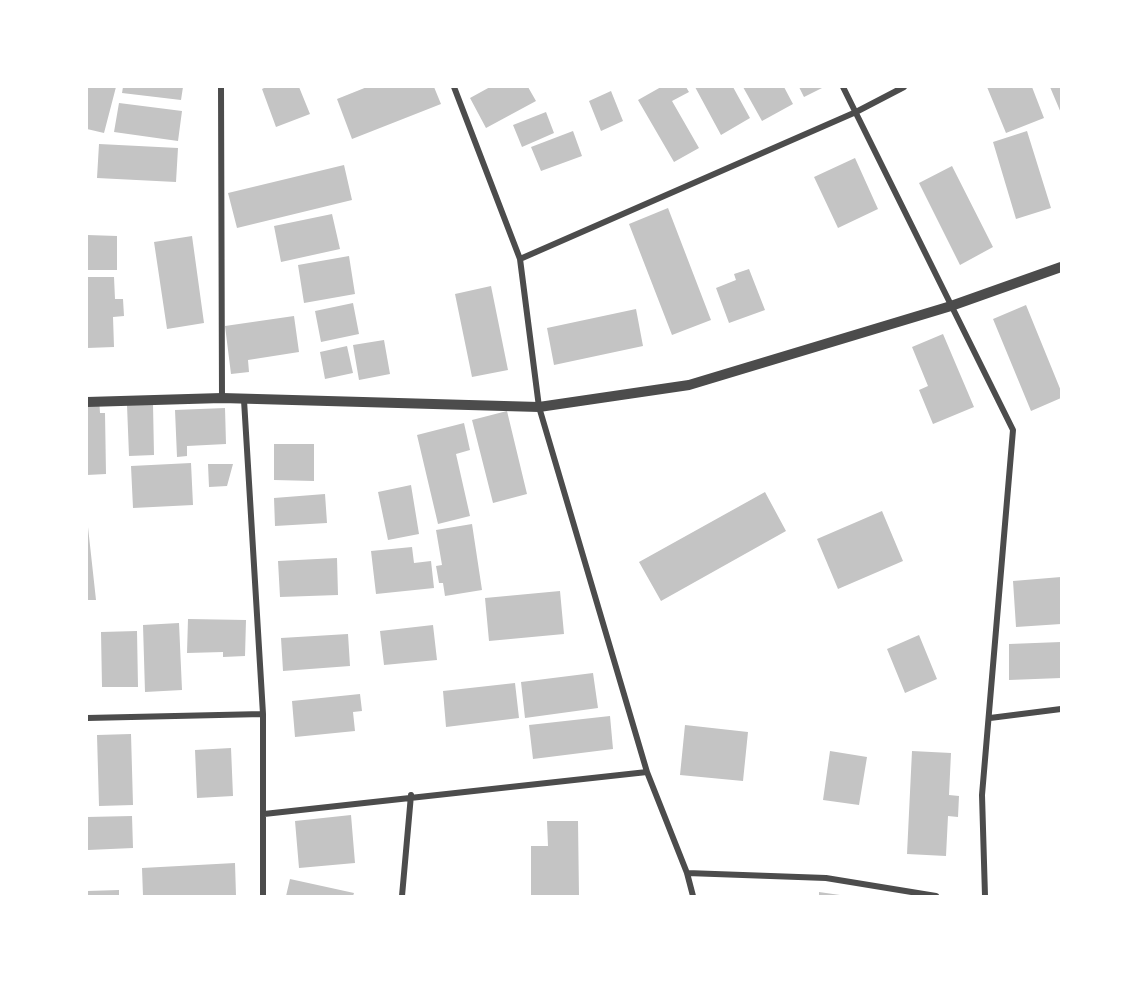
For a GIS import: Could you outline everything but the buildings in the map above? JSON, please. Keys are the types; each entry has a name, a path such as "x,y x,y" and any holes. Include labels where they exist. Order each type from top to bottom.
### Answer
{"street":[{"path":"220,87 222,398"},
{"path":"454,87 520,259 539,407 647,772 687,873 693,896"},
{"path":"843,87 1013,430 982,795 984,896"},
{"path":"520,259 856,112 904,87"},
{"path":"87,402 222,398 539,407 689,385 951,306 1061,267"},
{"path":"244,400 263,714 263,896"},
{"path":"990,718 1061,709"},
{"path":"87,718 263,714"},
{"path":"264,814 411,795 478,791 647,772"},
{"path":"402,896 411,795"},
{"path":"687,873 826,878 936,896"}]}
